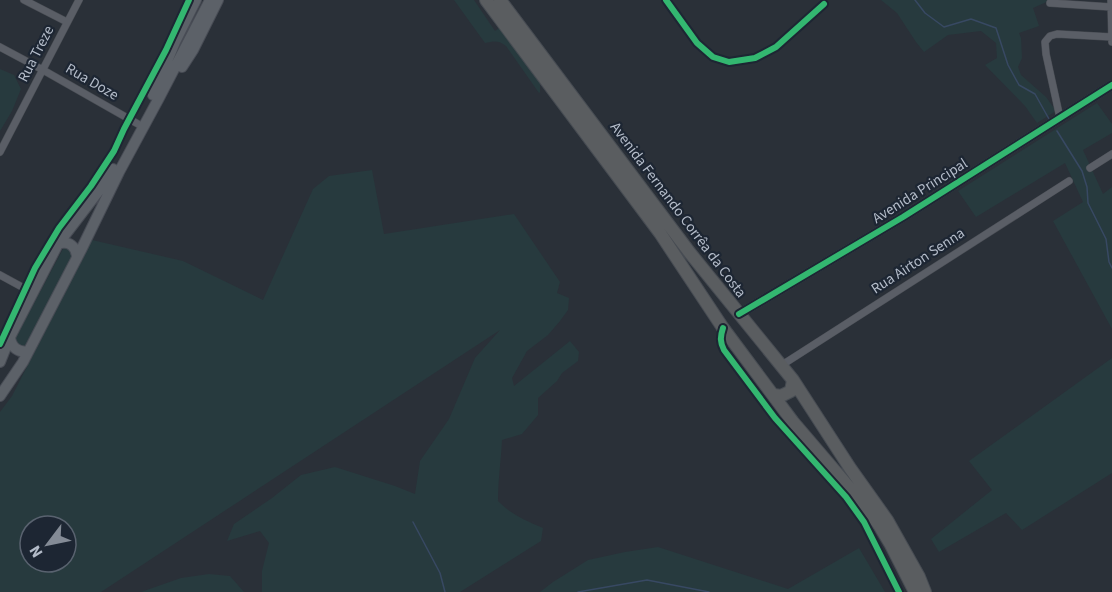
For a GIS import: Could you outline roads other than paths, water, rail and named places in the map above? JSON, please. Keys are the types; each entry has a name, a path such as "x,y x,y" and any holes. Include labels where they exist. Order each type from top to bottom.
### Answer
{"highway":[{"name":"Avenida Fernando Corrêa da Costa","path":"486,0 660,233 723,328 774,395 812,453 864,505 879,525 915,592"},
{"name":"Avenida Fernando Corrêa da Costa","path":"501,0 690,253 794,380 850,468 887,520 925,592"},
{"path":"723,328 731,318 739,314"},
{"path":"774,395 781,396 791,391 794,380"}],"main road":[{"path":"156,97 175,42 196,0"},
{"path":"0,396 28,351 77,258 204,0"},
{"path":"156,97 210,0"},
{"path":"0,362 10,337 58,244 108,177 156,97 193,50 219,0"},
{"name":"Avenida Fernando Corrêa da Costa","path":"481,0 511,33"},
{"path":"58,244 71,244 76,250 77,258"},
{"path":"10,337 14,348 21,352 28,351"}],"street":[{"path":"24,0 68,22"},
{"name":"Rua Treze","path":"0,152 79,0"},
{"path":"1111,0 1112,42"},
{"path":"670,2 697,43 713,57 729,62 755,58 776,47 824,4"},
{"path":"1050,3 1111,7"},
{"path":"1060,118 1045,42 1050,36 1057,34 1112,37"},
{"name":"Rua Doze","path":"0,47 138,124"},
{"name":"Avenida Principal","path":"739,314 903,217 1112,85"},
{"path":"1090,168 1112,154"},
{"name":"Rua Airton Senna","path":"782,365 1069,181"},
{"path":"0,275 33,293"},
{"path":"723,328 720,335 724,350 775,418 812,453 846,497 864,522 899,592"}],"waterway":[{"path":"915,0 925,13 944,27 971,19 996,28 1008,65 1019,85 1035,94 1049,119"},
{"path":"1057,131 1082,171 1087,187 1088,203 1106,239 1112,268"},
{"path":"413,522 440,573 445,592"},
{"path":"578,592 647,580 709,592"}]}
